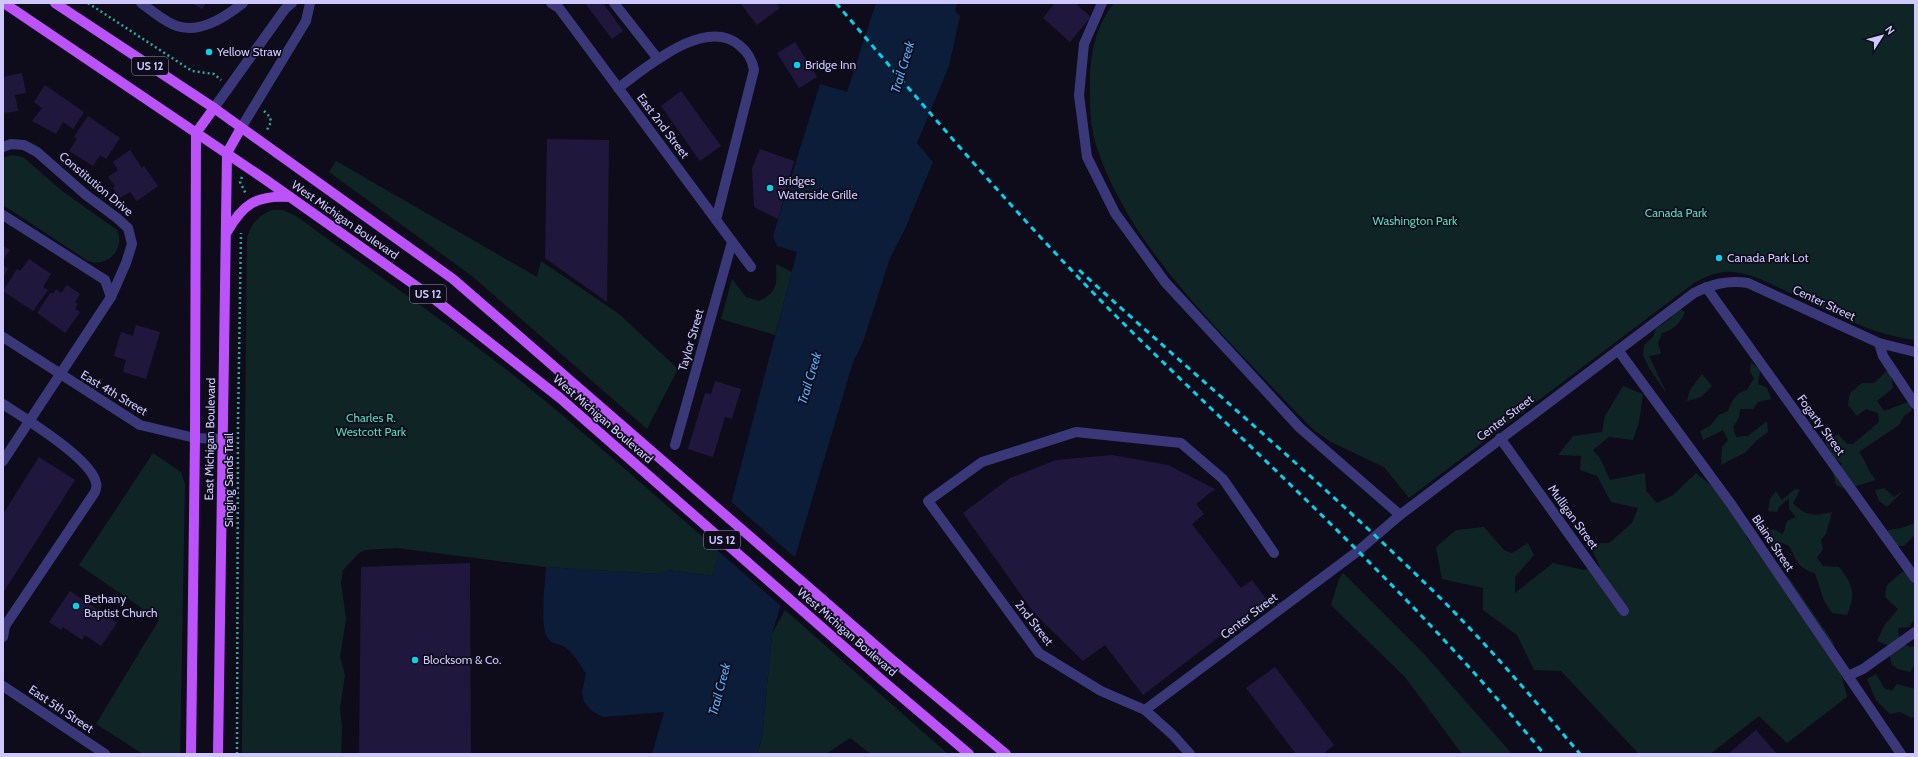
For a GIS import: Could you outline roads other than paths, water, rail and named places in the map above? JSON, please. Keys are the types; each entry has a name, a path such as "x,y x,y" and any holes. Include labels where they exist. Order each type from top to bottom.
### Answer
{"main road":[{"name":"US 12","path":"4,3 196,133"},
{"name":"US 12","path":"55,3 214,108 241,128"},
{"path":"196,133 214,108"},
{"name":"West Michigan Boulevard","path":"241,128 453,279 890,658 1006,754"},
{"name":"East Michigan Boulevard","path":"218,754 227,153 241,128"},
{"name":"West Michigan Boulevard","path":"196,133 227,153 433,298 560,398 883,681 969,754"},
{"name":"East Michigan Boulevard","path":"191,754 195,438 196,133"},
{"path":"226,234 237,214 254,202 268,197 290,197"}],"street":[{"path":"141,3 173,25 190,28 203,26 219,20 243,3"},
{"path":"214,108 284,9 292,3"},
{"path":"241,128 306,21 310,3"},
{"name":"East 2nd Street","path":"551,3 559,8 751,267"},
{"path":"614,3 658,59"},
{"path":"1102,3 1084,44 1079,94 1087,157 1114,213 1165,282 1300,428 1400,515"},
{"path":"618,88 658,59 688,43 705,37 724,36 746,50 752,60 754,70 716,220"},
{"name":"Constitution Drive","path":"3,147 11,144 24,145 37,152 128,228 132,244 126,263 110,297 3,461"},
{"path":"3,214 106,280 110,297"},
{"name":"Taylor Street","path":"675,445 732,242"},
{"name":"Center Street","path":"1145,710 1358,551 1400,515 1500,438 1694,294 1706,287 1718,283 1734,281 1748,283 1879,343 1915,352"},
{"name":"Fogarty Street","path":"1706,287 1915,578"},
{"name":"East 4th Street","path":"3,337 140,425 195,438 223,439"},
{"path":"1879,343 1883,356 1915,404"},
{"name":"Blaine Street","path":"1618,350 1731,504 1848,676 1898,753"},
{"path":"3,404 29,421 79,458 91,471 97,483 95,492 4,625 3,638"},
{"name":"2nd Street","path":"1190,754 1173,735 1145,710 1101,691 1039,653 928,501 982,462 1076,432 1181,443 1224,479 1274,553"},
{"name":"Mulligan Street","path":"1500,438 1624,611"},
{"path":"1848,676 1863,669 1915,632"},
{"name":"East 5th Street","path":"3,686 105,754"}],"water":[{"name":"Trail Creek","path":"876,3 957,3 955,11 960,16 949,66 917,143 933,162 904,231 890,258 863,342 853,362 772,634 762,738 757,754 652,754 664,712 603,717 592,711 584,702 582,692 586,674 584,670 577,659 565,647 555,644 547,637 543,614 546,567 659,574 668,570 712,576 797,252 777,246 773,236 820,84 847,92"}],"railway":[{"path":"836,3 905,84 1046,243 1120,320 1377,570 1463,661 1544,754"},
{"path":"1079,270 1385,544 1487,646 1580,754"}],"place":[{"name":"Yellow Straw","path":"209,52"},
{"name":"Bridge Inn","path":"797,65"},
{"name":"Bridges Waterside Grille","path":"770,188"},
{"name":"Canada Park Lot","path":"1719,258"},
{"name":"Bethany Baptist Church","path":"76,606"},
{"name":"Blocksom & Co.","path":"415,660"}],"park label":[{"name":"Canada Park","path":"1676,213"},
{"name":"Washington Park","path":"1415,221"},
{"name":"Charles R. Westcott Park","path":"371,425"}]}
